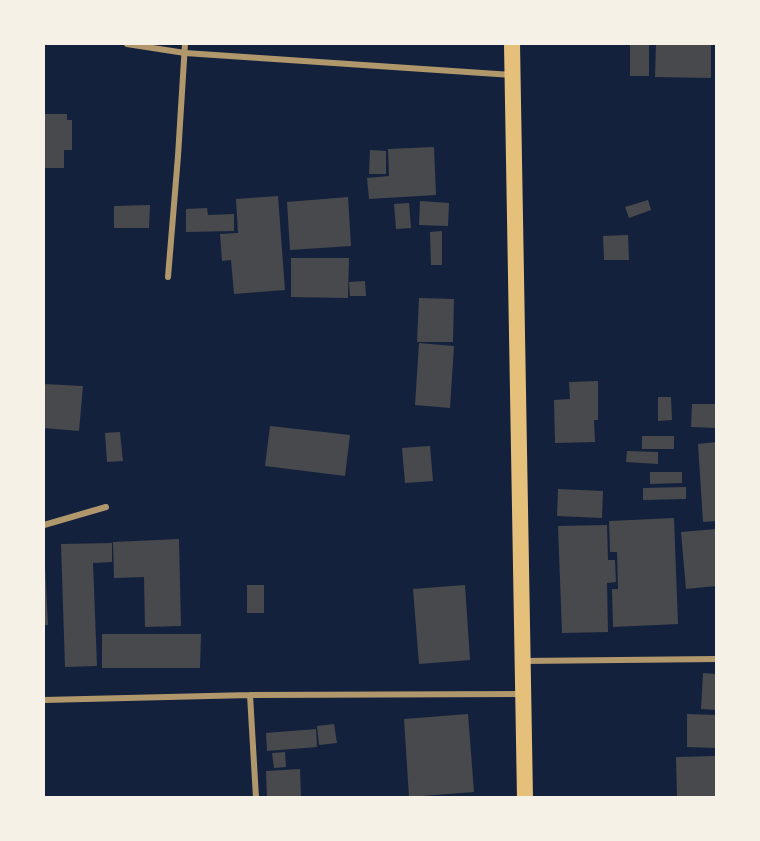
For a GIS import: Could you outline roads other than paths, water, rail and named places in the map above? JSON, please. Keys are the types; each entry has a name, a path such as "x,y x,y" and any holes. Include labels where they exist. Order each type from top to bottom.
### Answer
{"highway":[{"path":"512,44 525,798"}],"street":[{"path":"127,44 185,53 513,75"},
{"path":"168,277 185,44"},
{"path":"44,525 106,507"},
{"path":"523,661 717,659"},
{"path":"44,700 250,695 523,694"},
{"path":"250,695 256,798"}]}
